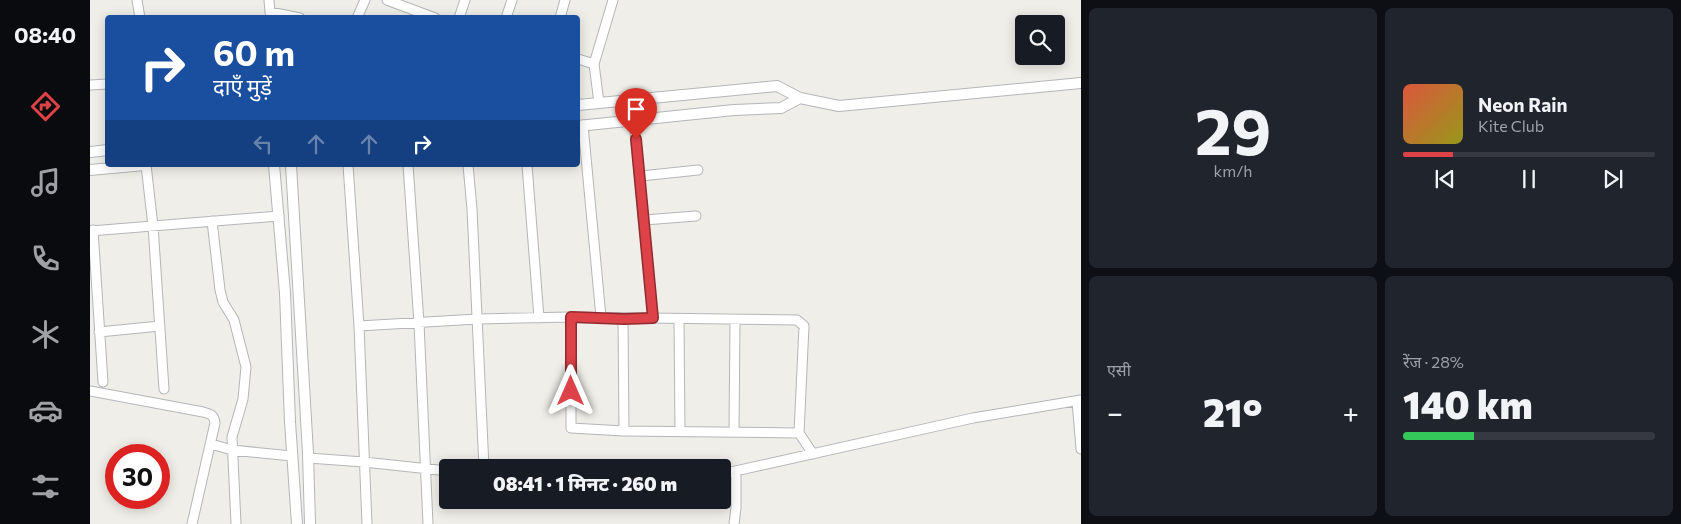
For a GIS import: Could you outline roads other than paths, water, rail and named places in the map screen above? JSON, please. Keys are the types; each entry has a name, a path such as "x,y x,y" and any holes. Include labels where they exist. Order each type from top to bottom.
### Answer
{"street":[{"path":"137,0 140,15"},
{"path":"269,0 271,15"},
{"path":"359,15 365,0"},
{"path":"387,0 427,15"},
{"path":"460,15 464,0"},
{"path":"507,15 512,0"},
{"path":"561,15 565,0"},
{"path":"599,103 594,64 613,0"},
{"path":"580,60 594,64"},
{"path":"580,105 777,86 800,98 839,106 1081,83"},
{"path":"90,85 105,84"},
{"path":"600,317 580,126 734,110 781,108 800,98"},
{"path":"634,120 641,176 653,318"},
{"path":"90,152 105,150"},
{"path":"90,170 123,167"},
{"path":"145,167 153,226 164,389"},
{"path":"274,167 285,293 297,524"},
{"path":"291,167 310,524"},
{"path":"348,167 359,326 367,524"},
{"path":"408,167 419,322 428,524"},
{"path":"468,167 478,319 484,459"},
{"path":"527,167 539,318"},
{"path":"641,176 698,170"},
{"path":"102,382 91,231 279,216"},
{"path":"644,220 696,216"},
{"path":"212,221 220,290 223,302 234,320 246,367 243,399 232,437 236,524"},
{"path":"571,317 571,428 624,431 799,433"},
{"path":"359,326 478,319 571,317 679,320 796,320 804,326 799,433 812,454"},
{"path":"624,319 624,431"},
{"path":"679,320 680,431"},
{"path":"734,432 736,320"},
{"path":"99,332 160,326"},
{"path":"90,391 211,414 215,417 211,444 192,524"},
{"path":"731,472 974,418 1079,401 1081,449"},
{"path":"211,444 232,450 439,470"},
{"path":"734,524 736,471"}]}
